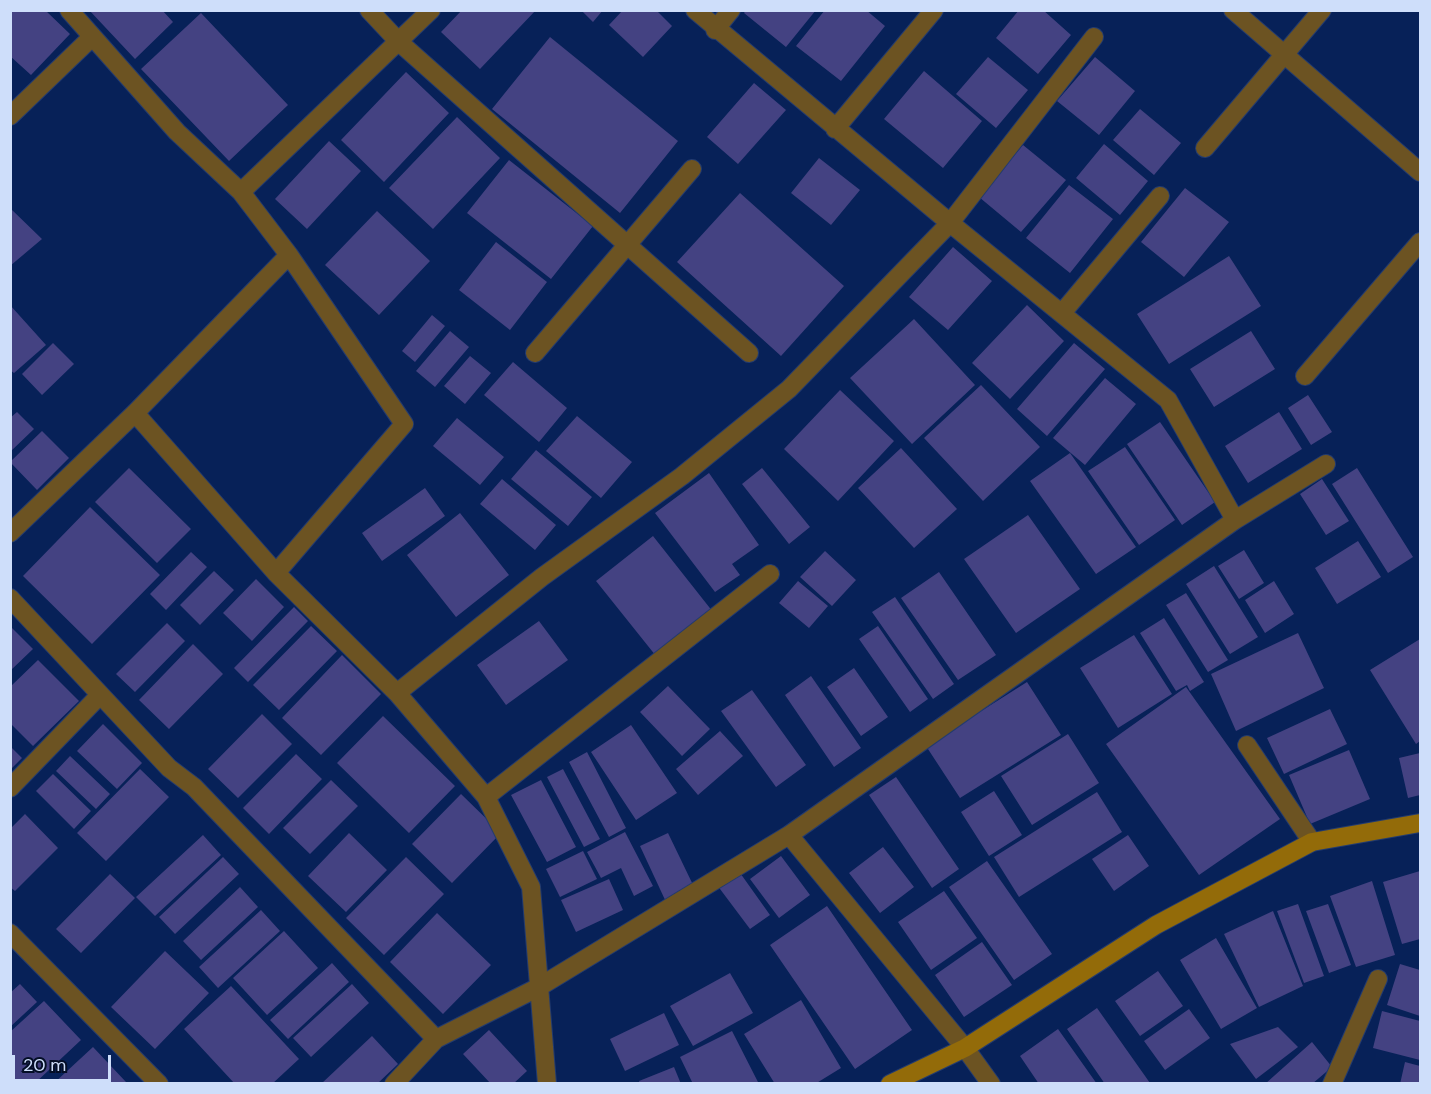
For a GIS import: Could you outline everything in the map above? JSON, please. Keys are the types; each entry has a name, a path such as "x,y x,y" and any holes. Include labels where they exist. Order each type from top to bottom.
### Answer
{"street":[{"path":"69,10 177,132 241,192 289,255 404,424 276,573"},
{"path":"369,10 399,42 749,353"},
{"path":"241,192 431,10"},
{"path":"695,10 715,30 950,224 1168,400 1235,520"},
{"path":"715,30 731,10"},
{"path":"835,129 934,10"},
{"path":"1233,10 1420,172"},
{"path":"1205,148 1322,10"},
{"path":"10,116 92,37"},
{"path":"397,693 542,577 682,476 789,389 950,224 1095,37"},
{"path":"535,353 692,169"},
{"path":"1062,313 1160,196"},
{"path":"1305,376 1420,242"},
{"path":"10,534 135,413 289,255"},
{"path":"135,413 276,573 397,693 486,797 531,887 548,1083"},
{"path":"394,1083 436,1039 539,987 789,835 1235,520 1326,464"},
{"path":"486,797 770,574"},
{"path":"10,598 169,768 194,787 436,1039"},
{"path":"10,788 100,695"},
{"path":"1247,745 1312,842"},
{"path":"890,1083 965,1048 1156,925 1312,842 1420,824"},
{"path":"789,835 965,1048 991,1083"},
{"path":"10,933 159,1083"},
{"path":"1332,1083 1378,979"}],"building":[{"path":"10,10 45,10 70,34 31,75 10,56"},
{"path":"89,10 162,10 173,22 135,59"},
{"path":"462,10 536,10 480,69 441,32"},
{"path":"581,10 603,10 593,22"},
{"path":"623,10 656,10 672,26 643,57 609,25"},
{"path":"746,10 816,10 786,47 744,13"},
{"path":"825,10 866,10 885,26 841,81 796,46"},
{"path":"1019,10 1043,10 1071,35 1038,74 996,38"},
{"path":"201,13 288,105 229,161 141,69"},
{"path":"550,37 678,141 620,213 492,109"},
{"path":"988,57 1028,90 996,128 956,94"},
{"path":"1095,57 1135,91 1099,135 1057,101"},
{"path":"924,71 982,121 943,168 884,119"},
{"path":"406,72 449,113 384,182 341,140"},
{"path":"754,83 786,110 738,164 707,137"},
{"path":"1140,109 1181,143 1154,175 1113,140"},
{"path":"457,117 500,158 433,229 389,188"},
{"path":"329,141 361,171 307,229 275,199"},
{"path":"1104,144 1148,181 1120,215 1076,178"},
{"path":"1023,145 1066,180 1021,232 979,197"},
{"path":"819,158 860,190 831,225 791,193"},
{"path":"509,160 593,226 551,279 467,213"},
{"path":"1069,185 1113,219 1070,273 1026,238"},
{"path":"1185,188 1229,222 1184,277 1141,242"},
{"path":"740,193 844,286 781,356 677,262"},
{"path":"10,208 42,239 10,266"},
{"path":"377,211 430,261 379,315 325,265"},
{"path":"496,242 547,282 510,330 459,290"},
{"path":"953,247 992,281 948,330 909,297"},
{"path":"1229,256 1261,306 1169,364 1137,314"},
{"path":"10,305 46,345 14,373 10,370"},
{"path":"1027,305 1064,341 1010,399 972,363"},
{"path":"432,315 445,326 415,362 402,351"},
{"path":"914,319 975,385 912,444 850,378"},
{"path":"450,331 469,347 435,387 416,371"},
{"path":"1251,331 1275,369 1214,407 1190,369"},
{"path":"53,343 74,364 42,395 22,374"},
{"path":"1074,343 1105,369 1047,436 1017,409"},
{"path":"470,356 491,373 465,404 444,386"},
{"path":"513,362 567,408 539,442 484,395"},
{"path":"1105,378 1136,404 1085,465 1053,438"},
{"path":"981,385 1040,447 983,501 924,438"},
{"path":"840,390 894,441 838,501 784,449"},
{"path":"1308,395 1332,432 1311,445 1288,408"},
{"path":"17,412 34,429 10,452 10,418"},
{"path":"1279,412 1302,449 1248,483 1225,446"},
{"path":"577,416 632,462 601,498 546,451"},
{"path":"457,418 504,457 480,485 433,446"},
{"path":"1160,422 1215,502 1182,525 1127,444"},
{"path":"42,431 69,458 37,490 10,462"},
{"path":"1125,447 1175,520 1139,545 1088,471"},
{"path":"901,448 957,509 914,548 858,488"},
{"path":"536,450 592,497 568,526 511,479"},
{"path":"1070,453 1136,547 1096,574 1030,481"},
{"path":"129,468 191,529 157,563 95,502"},
{"path":"762,468 810,527 789,544 742,484"},
{"path":"1357,468 1413,557 1388,573 1332,484"},
{"path":"709,473 759,545 732,564 740,575 715,592 655,513"},
{"path":"502,479 556,525 535,550 480,504"},
{"path":"1322,479 1349,521 1326,535 1300,494"},
{"path":"425,488 445,516 382,561 362,533"},
{"path":"90,507 160,575 92,644 23,576"},
{"path":"460,513 509,575 456,617 407,555"},
{"path":"1028,515 1080,589 1016,633 964,559"},
{"path":"653,536 713,612 656,656 596,581"},
{"path":"1358,541 1381,577 1337,604 1315,568"},
{"path":"1244,550 1264,583 1239,599 1218,566"},
{"path":"825,551 856,580 832,606 800,577"},
{"path":"191,552 207,567 166,610 150,594"},
{"path":"1214,566 1258,637 1230,654 1186,584"},
{"path":"214,571 234,590 200,625 180,605"},
{"path":"939,572 996,655 958,680 901,598"},
{"path":"256,579 284,607 252,641 223,613"},
{"path":"798,581 828,606 809,628 779,603"},
{"path":"1274,581 1294,614 1265,633 1245,600"},
{"path":"1186,593 1228,660 1208,672 1166,605"},
{"path":"895,597 954,684 933,699 872,612"},
{"path":"294,607 308,621 248,682 234,668"},
{"path":"1164,618 1204,682 1190,691 1187,685 1176,691 1140,633"},
{"path":"539,621 568,660 506,705 477,665"},
{"path":"167,623 185,641 135,692 116,674"},
{"path":"10,626 33,649 10,671"},
{"path":"311,626 337,651 279,710 253,685"},
{"path":"878,626 928,699 910,712 859,639"},
{"path":"1298,633 1324,688 1236,731 1211,674"},
{"path":"1134,635 1172,694 1118,728 1080,668"},
{"path":"1420,639 1420,741 1416,744 1370,670"},
{"path":"193,644 223,674 169,729 139,700"},
{"path":"342,655 381,694 321,755 282,718"},
{"path":"38,660 79,701 33,746 10,723 10,687"},
{"path":"854,668 888,717 861,736 827,687"},
{"path":"811,676 861,748 834,767 785,695"},
{"path":"1027,682 1061,735 960,798 926,746"},
{"path":"668,686 710,729 682,756 640,712"},
{"path":"1186,687 1280,819 1199,875 1106,744"},
{"path":"752,690 806,765 776,787 721,711"},
{"path":"1330,709 1347,744 1284,774 1267,738"},
{"path":"262,714 292,744 238,798 208,769"},
{"path":"383,716 455,786 409,833 337,763"},
{"path":"103,724 142,763 117,789 77,751"},
{"path":"631,725 677,793 636,820 591,752"},
{"path":"720,731 743,756 698,795 676,769"},
{"path":"1068,734 1099,783 1032,825 1001,776"},
{"path":"10,746 22,758 10,770"},
{"path":"1349,750 1370,799 1310,824 1289,775"},
{"path":"587,752 626,828 609,837 569,762"},
{"path":"1420,753 1420,795 1408,798 1399,758"},
{"path":"296,754 322,779 269,834 243,808"},
{"path":"70,756 110,794 96,809 56,771"},
{"path":"140,769 169,797 106,861 77,833"},
{"path":"563,769 600,839 584,847 547,777"},
{"path":"53,774 91,811 74,829 36,791"},
{"path":"896,777 959,869 932,888 869,795"},
{"path":"331,780 358,806 310,854 283,828"},
{"path":"541,780 576,847 547,862 511,795"},
{"path":"994,791 1022,835 989,856 961,812"},
{"path":"1097,792 1122,832 1019,897 994,857"},
{"path":"461,794 501,833 452,883 412,844"},
{"path":"25,814 58,848 15,891 10,887 10,829"},
{"path":"625,832 653,886 634,896 621,868 601,878 587,852"},
{"path":"349,833 387,870 346,912 308,876"},
{"path":"668,833 695,889 666,902 640,846"},
{"path":"203,835 221,855 155,916 136,897"},
{"path":"1128,835 1149,866 1114,891 1092,859"},
{"path":"883,847 914,887 880,913 849,873"},
{"path":"583,851 597,879 560,897 546,869"},
{"path":"781,856 810,895 779,918 750,879"},
{"path":"223,857 239,874 175,934 159,917"},
{"path":"406,857 444,894 384,955 346,918"},
{"path":"987,861 1052,954 1014,980 949,887"},
{"path":"738,870 770,915 750,929 717,885"},
{"path":"1420,871 1420,939 1402,944 1383,882"},
{"path":"110,874 135,898 81,953 56,929"},
{"path":"609,879 623,910 576,932 561,900"},
{"path":"1372,881 1395,955 1356,967 1330,896"},
{"path":"240,887 258,907 201,960 183,941"},
{"path":"944,891 977,938 931,970 898,922"},
{"path":"1298,904 1324,976 1304,983 1277,911"},
{"path":"1328,904 1351,965 1329,973 1306,911"},
{"path":"827,906 912,1030 855,1069 770,945"},
{"path":"261,910 280,931 218,988 199,967"},
{"path":"1273,911 1303,986 1259,1007 1224,934"},
{"path":"437,913 491,965 443,1014 390,962"},
{"path":"284,931 318,968 267,1015 233,978"},
{"path":"1216,938 1257,1008 1221,1029 1180,960"},
{"path":"982,942 1012,985 964,1017 935,975"},
{"path":"165,951 209,993 155,1049 111,1007"},
{"path":"332,963 349,982 288,1039 270,1020"},
{"path":"1400,964 1420,970 1420,1016 1387,1005"},
{"path":"1158,971 1183,1006 1140,1036 1115,1001"},
{"path":"730,973 753,1013 693,1046 670,1006"},
{"path":"20,984 37,1002 10,1027 10,993"},
{"path":"352,984 369,1003 311,1057 293,1038"},
{"path":"231,986 299,1059 272,1084 235,1084 184,1029"},
{"path":"801,1000 841,1068 815,1084 775,1084 744,1034"},
{"path":"44,1001 81,1040 34,1084 10,1084 10,1032"},
{"path":"1097,1008 1149,1084 1105,1084 1067,1029"},
{"path":"1189,1009 1210,1038 1165,1070 1144,1041"},
{"path":"1382,1011 1420,1021 1420,1060 1373,1048"},
{"path":"664,1013 679,1045 625,1071 610,1039"},
{"path":"1278,1027 1298,1047 1256,1079 1230,1044"},
{"path":"1058,1029 1097,1084 1039,1084 1020,1056"},
{"path":"489,1030 527,1071 513,1084 491,1084 463,1054"},
{"path":"732,1031 759,1084 693,1084 680,1057"},
{"path":"372,1036 398,1064 377,1084 321,1084"},
{"path":"1312,1042 1332,1067 1312,1084 1265,1084"},
{"path":"93,1047 126,1082 124,1084 53,1084"},
{"path":"1405,1062 1420,1066 1420,1084 1400,1084"},
{"path":"674,1067 681,1084 640,1084 639,1081"}]}
